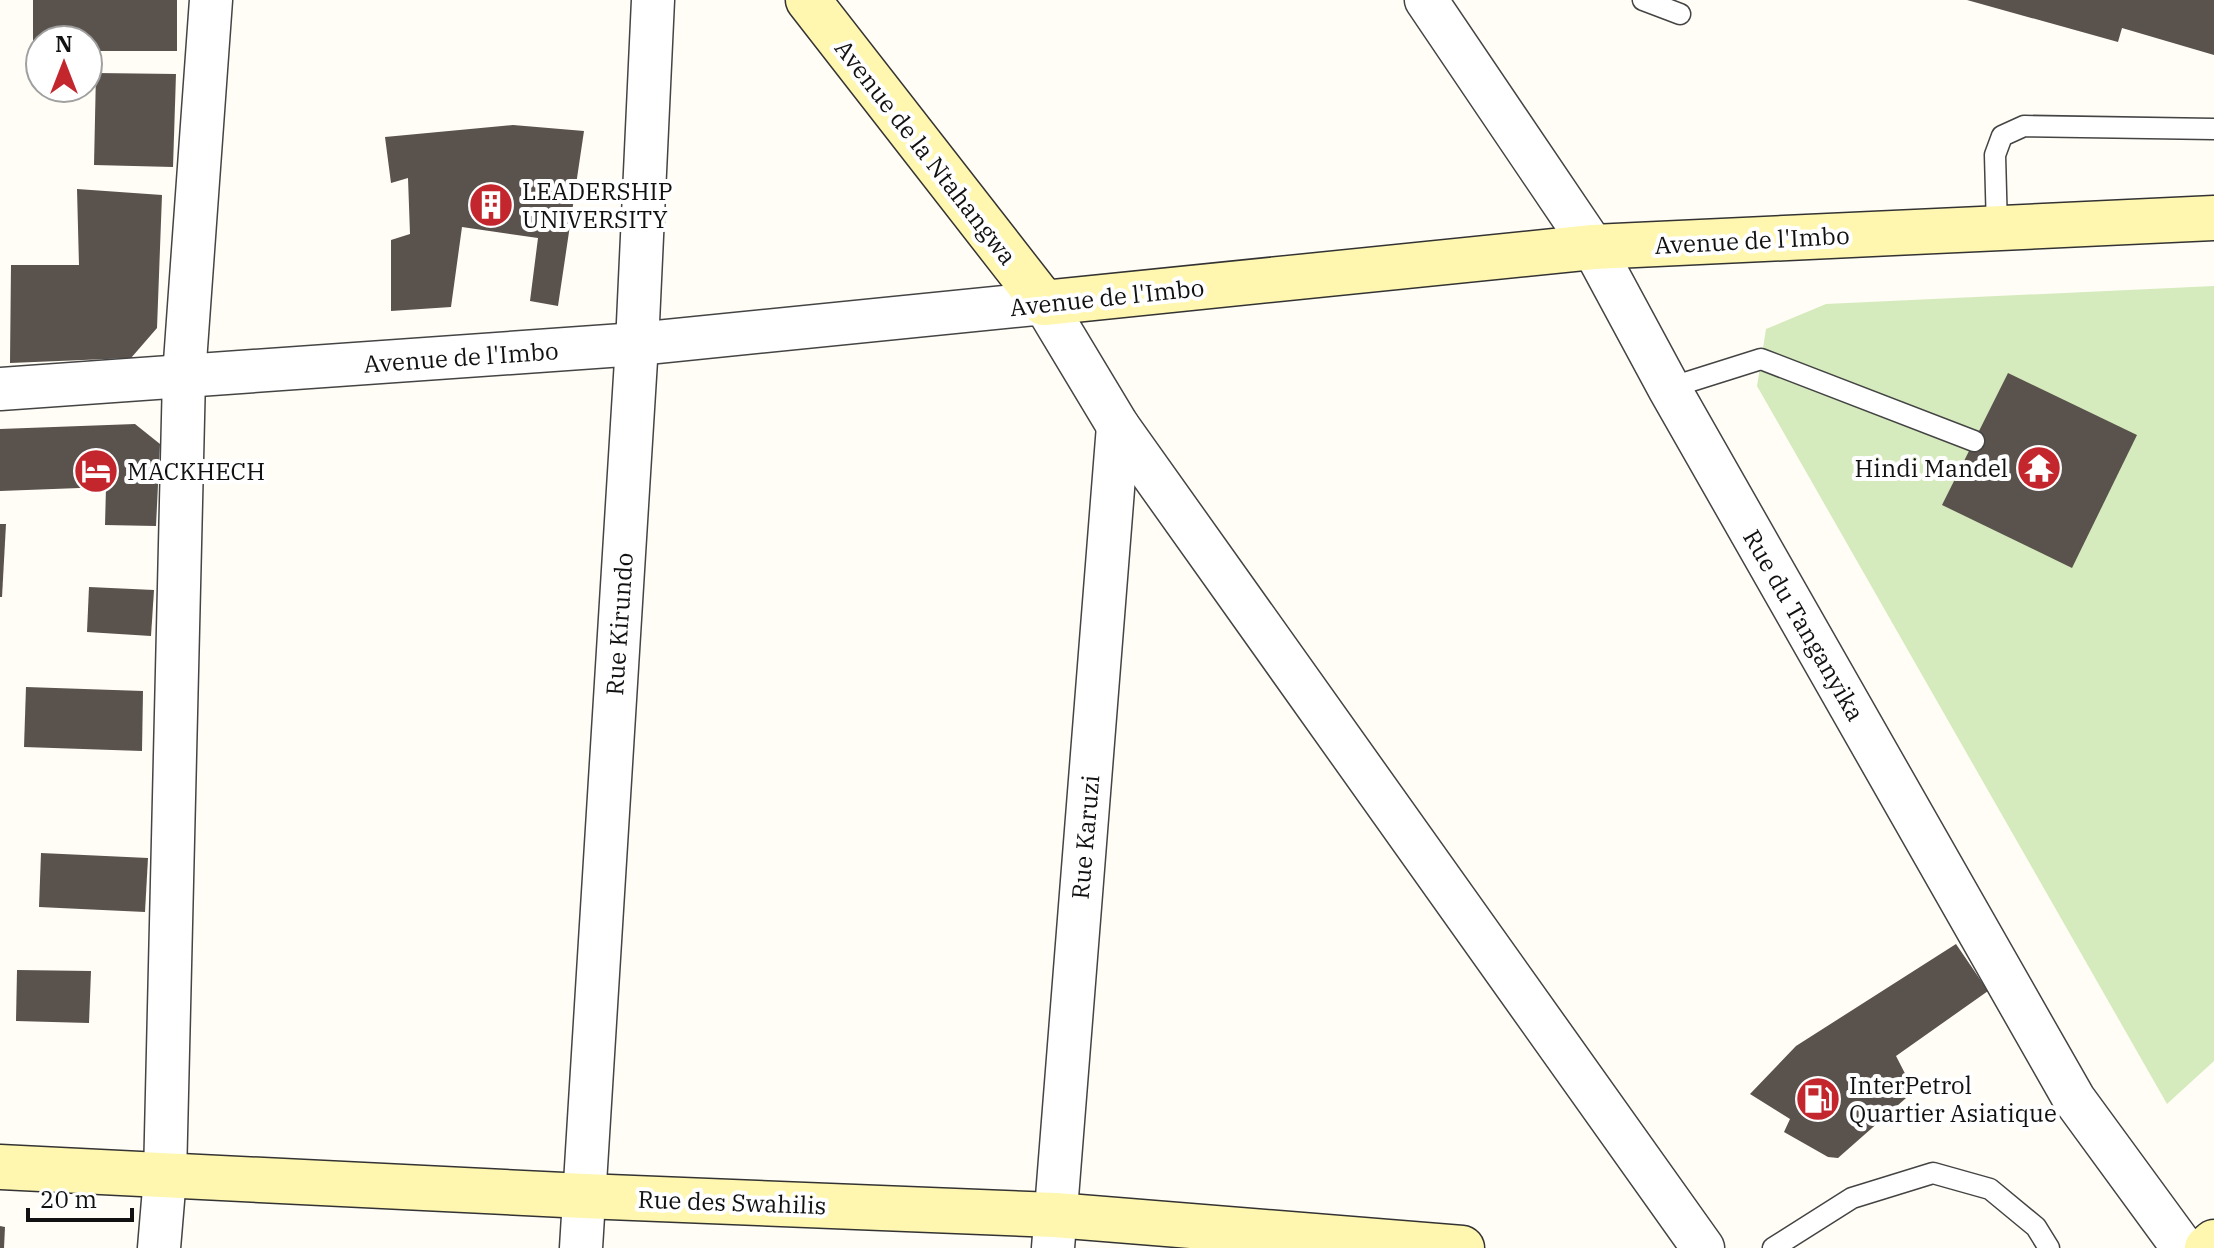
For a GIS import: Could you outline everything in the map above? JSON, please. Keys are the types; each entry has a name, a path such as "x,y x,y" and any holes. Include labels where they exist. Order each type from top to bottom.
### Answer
{"street":[{"path":"159,1248 165,1177 184,376 211,0"},
{"name":"Rue Kirundo","path":"581,1248 637,344 653,0"},
{"name":"Avenue de la Ntahangwa","path":"808,0 1044,303"},
{"name":"Rue du Tanganyika","path":"1426,0 1593,247 1669,388 2074,1099 2183,1248"},
{"name":"Avenue de l'Imbo","path":"0,389 637,344 1593,247 2214,218"},
{"path":"1044,303 1118,426 1703,1248"},
{"name":"Rue Karuzi","path":"1054,1231 1118,426"},
{"name":"Rue des Swahilis","path":"0,1167 584,1196 1054,1231 1462,1248"},
{"path":"2207,1248 2214,1242"}],"lane":[{"path":"1643,0 1680,14"},
{"path":"1997,229 1995,155 2002,136 2024,126 2214,129"},
{"path":"1669,388 1761,359 1974,441"},
{"path":"1773,1248 1852,1198 1933,1173 1990,1189 2036,1227 2049,1248"}],"green space":[{"path":"2214,286 2214,1061 2167,1104 1757,386 1766,329 1826,304"}],"building":[{"path":"33,0 177,0 177,51 104,51 104,24 33,24"},
{"path":"1967,0 2214,0 2214,55 2122,28 2118,42"},
{"path":"104,73 176,74 173,167 94,165 95,104 104,104"},
{"name":"LEADERSHIP UNIVERSITY","path":"513,125 584,131 558,306 530,301 538,238 462,227 451,307 391,311 391,240 410,234 408,178 391,183 385,137"},
{"path":"77,189 162,195 157,328 131,358 10,363 11,265 79,265"},
{"path":"2008,373 2137,435 2072,568 1942,505"},
{"path":"135,424 160,444 156,526 105,525 106,487 0,491 0,429"},
{"path":"0,524 6,524 2,597 0,597"},
{"path":"89,587 154,590 151,636 87,632"},
{"path":"26,687 143,691 142,751 24,747"},
{"path":"41,853 148,858 145,912 39,907"},
{"path":"1956,944 1988,991 1896,1056 1914,1091 1838,1158 1828,1157 1784,1132 1790,1119 1750,1094 1796,1046"},
{"path":"17,970 91,971 89,1023 16,1021"},
{"path":"0,1226 5,1227 4,1248 0,1248"}],"place":[{"name":"LEADERSHIP UNIVERSITY","path":"491,205"},
{"name":"Hindi Mandel","path":"2039,468"},
{"name":"MACKHECH","path":"96,471"},
{"name":"InterPetrol Quartier Asiatique","path":"1818,1099"}]}
